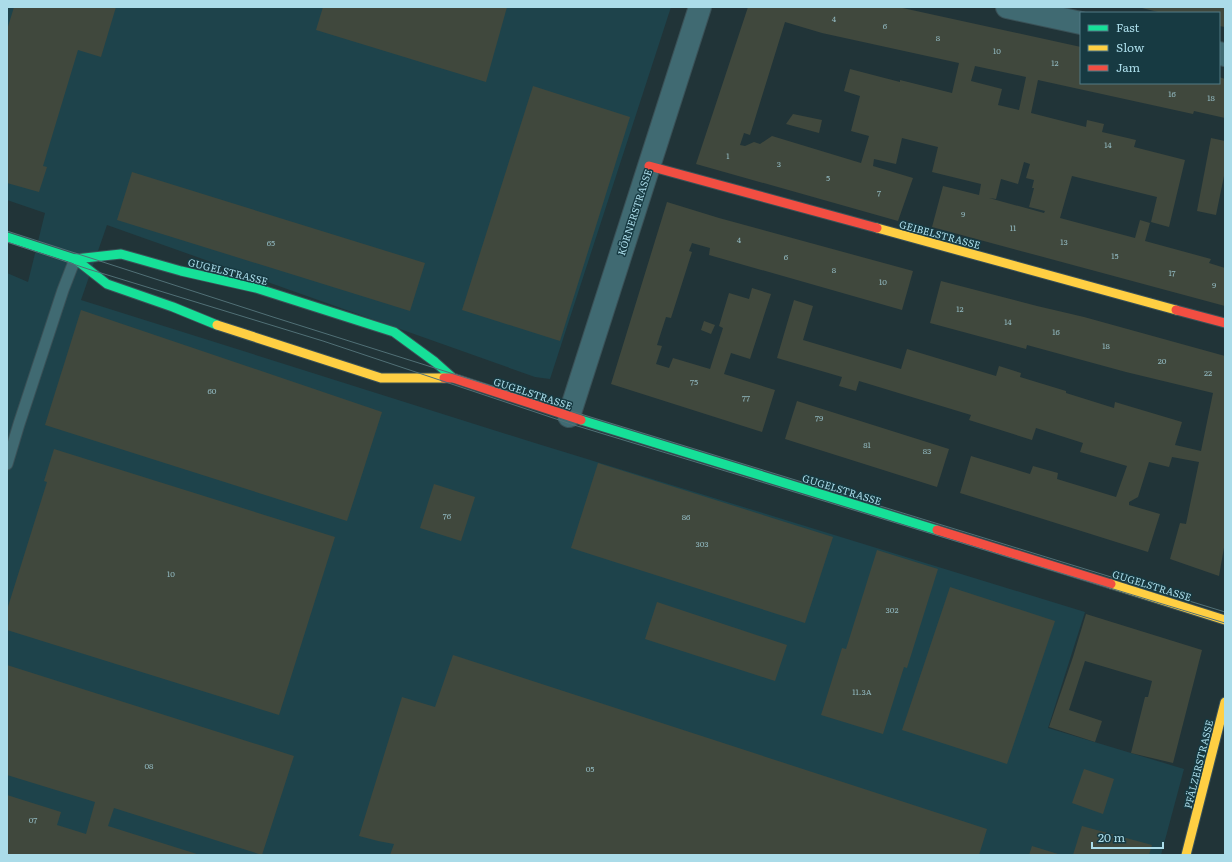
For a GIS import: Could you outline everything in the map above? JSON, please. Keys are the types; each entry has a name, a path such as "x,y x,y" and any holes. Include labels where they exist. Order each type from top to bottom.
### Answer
{"street":[{"name":"KÖRNERSTRASSE","path":"569,416 700,7"},
{"path":"1007,7 1080,23"},
{"name":"GEIBELSTRASSE","path":"649,166 1225,323"},
{"name":"GUGELSTRASSE","path":"7,237 75,259 107,284 173,306 213,324 381,378 453,378 569,416 1225,620"},
{"name":"GUGELSTRASSE","path":"75,259 121,254 181,271 256,288 394,332 435,362 453,378"},
{"name":"PFÄLZERSTRASSE","path":"1186,855 1225,702"}],"lane":[{"path":"7,464 63,290 75,259"}],"shaded area":[{"path":"7,7 671,7 550,379 535,377 107,225 81,300 535,443 1085,612 1048,728 1184,769 1161,855 7,855 7,273 28,282 45,213 7,200"}],"building":[{"path":"14,7 116,7 101,57 78,50 43,166 47,167 39,192 7,183 7,30"},
{"path":"323,7 507,7 486,82 316,30"},
{"path":"748,7 898,7 1080,47 1080,84 1220,84 1220,77 1225,79 1225,118 1194,111 1193,114 1038,80 1031,113 1086,127 1087,120 1104,124 1102,132 1136,140 1134,147 1185,160 1169,227 1151,222 1157,197 1072,176 1060,218 1135,238 1140,220 1150,223 1145,241 1211,259 1209,263 1225,268 1225,306 932,227 943,186 979,195 981,184 932,172 938,147 902,138 896,164 874,159 873,166 913,178 898,221 696,164","holes":["785,22 822,33 959,63 952,93 900,80 900,82 850,69 844,91 860,96 851,131 869,136 861,163 772,136 760,144 754,142 745,146 740,145 744,133 750,135","975,66 1026,77 1019,110 998,105 1002,89 971,81","1024,162 1030,164 1026,178 1034,180 1032,188 1034,188 1029,207 1045,211 1044,213 989,198 996,199 1001,179 1018,184"]},
{"path":"1138,7 1225,7 1225,27 1220,26 1220,12 1158,12"},
{"path":"533,86 630,117 560,341 462,310"},
{"path":"793,114 822,120 819,133 786,124"},
{"path":"1211,138 1225,141 1225,171 1216,215 1197,211"},
{"path":"132,172 425,263 410,311 117,220"},
{"path":"667,202 719,218 913,271 902,310 709,255 710,248 692,243 689,251 692,252 671,318 666,317 657,345 662,346 656,364 669,368 673,358 710,369 723,328 719,326 729,293 749,299 752,288 771,294 750,359 731,353 724,374 775,390 762,432 611,384"},
{"path":"941,281 1084,317 1225,356 1225,542 1219,576 1170,559 1180,523 1186,524 1199,462 1172,457 1169,467 1149,462 1138,497 1129,502 1129,505 1160,514 1148,552 960,493 971,456 1030,474 1033,466 1058,473 1057,479 1116,497 1127,466 1080,452 1083,443 1036,428 1032,440 969,420 971,415 859,381 856,391 839,386 842,377 777,358 794,300 813,306 803,340 901,369 907,349 996,376 999,366 1021,373 1020,377 1114,408 1115,402 1182,422 1175,445 1201,451 1213,393 1126,372 1027,345 1026,349 930,323"},
{"path":"81,310 382,412 347,521 45,425"},
{"path":"704,321 715,325 711,334 701,330"},
{"path":"797,401 949,449 937,487 785,439"},
{"path":"54,449 335,537 279,715 7,630 7,610 47,482 44,481"},
{"path":"598,463 833,537 805,623 571,548"},
{"path":"434,484 475,497 461,541 420,528"},
{"path":"877,550 938,569 907,668 904,667 883,734 821,715 842,648 846,649"},
{"path":"950,587 1055,621 1007,764 902,730"},
{"path":"657,602 787,645 775,681 645,639"},
{"path":"1086,614 1202,650 1173,763 1131,753 1145,697 1148,697 1152,681 1085,661 1069,710 1102,721 1095,742 1049,727"},
{"path":"453,655 987,829 979,855 390,855 394,844 359,836 402,697 435,707"},
{"path":"7,665 294,756 262,855 114,808 108,826 200,855 7,855 7,795 61,812 57,825 86,834 95,802 7,775"},
{"path":"1084,769 1114,779 1103,814 1072,803"},
{"path":"1082,826 1152,845 1149,855 1073,855"},
{"path":"1032,846 1058,854 1029,855"}],"tram line":[{"path":"7,231 571,411 1225,612"},
{"path":"7,242 88,269 323,341 574,425 1225,623"}],"traffic: fast":[{"path":"7,237 75,259 107,284 173,307 217,325"},
{"path":"75,259 121,254 181,271 256,288 394,332 435,362 453,378"},
{"path":"581,420 937,530"}],"traffic: slow":[{"path":"877,228 1176,310"},
{"path":"217,325 381,378 444,378"},
{"path":"1111,584 1225,620"},
{"path":"1186,855 1225,702"}],"traffic: jam":[{"path":"649,166 877,228"},
{"path":"1176,310 1225,323"},
{"path":"444,378 453,378 581,420"},
{"path":"937,530 1111,584"}]}
